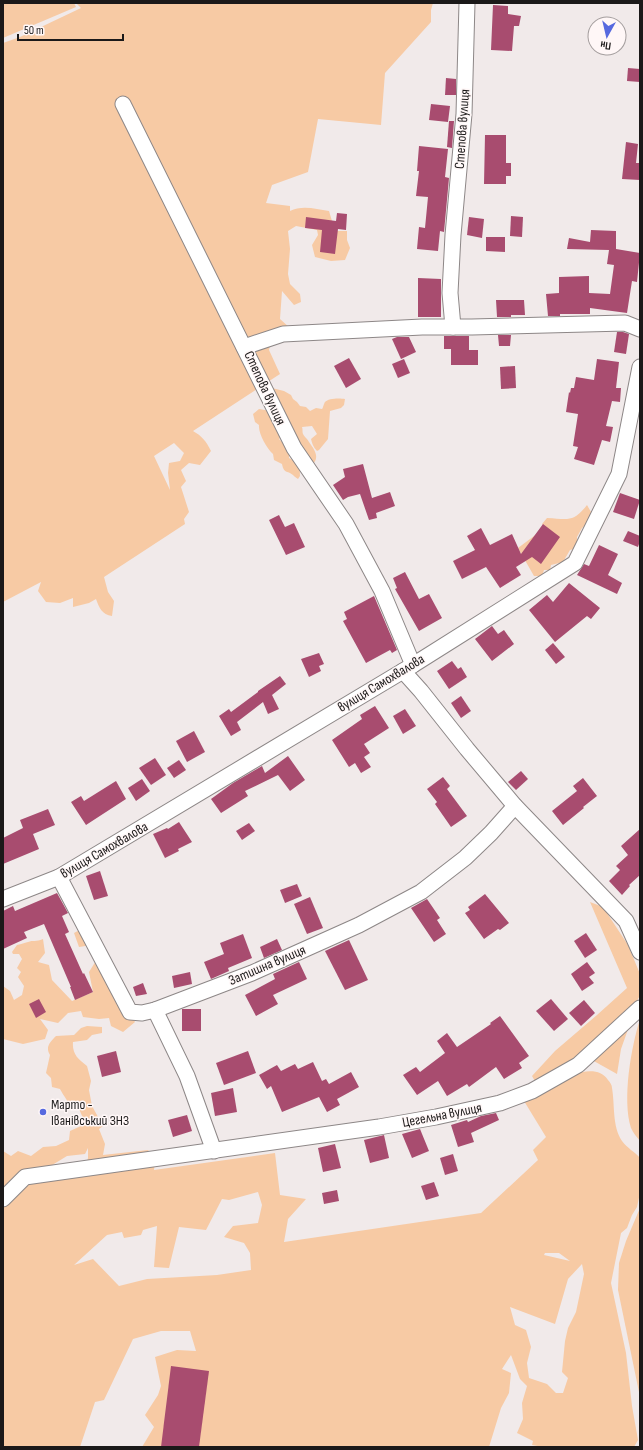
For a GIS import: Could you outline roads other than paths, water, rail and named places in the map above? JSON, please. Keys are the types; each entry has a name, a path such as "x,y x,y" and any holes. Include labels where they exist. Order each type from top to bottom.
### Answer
{"street":[{"name":"Степова вулиця","path":"453,327 450,293 453,235 464,114 467,3"},
{"path":"123,104 244,347"},
{"name":"Степова вулиця","path":"640,329 625,323 422,327 283,334 244,347 294,448 346,524 382,591 408,668 421,691 515,806 626,921 640,952"},
{"name":"вулиця Самохвалова","path":"3,899 59,877 408,668 575,563 619,474 640,367"},
{"name":"Затишна вулиця","path":"59,877 130,1012 142,1013 155,1010 252,973 359,925 421,892 465,858 491,833 515,806"},
{"name":"Цегельна вулиця","path":"3,1199 25,1178 379,1127 500,1103 532,1091 578,1065 640,1008"},
{"path":"155,1010 187,1076 214,1151"}],"place":[{"name":"Марто - Іванівський ЗНЗ","path":"43,1112"}]}
